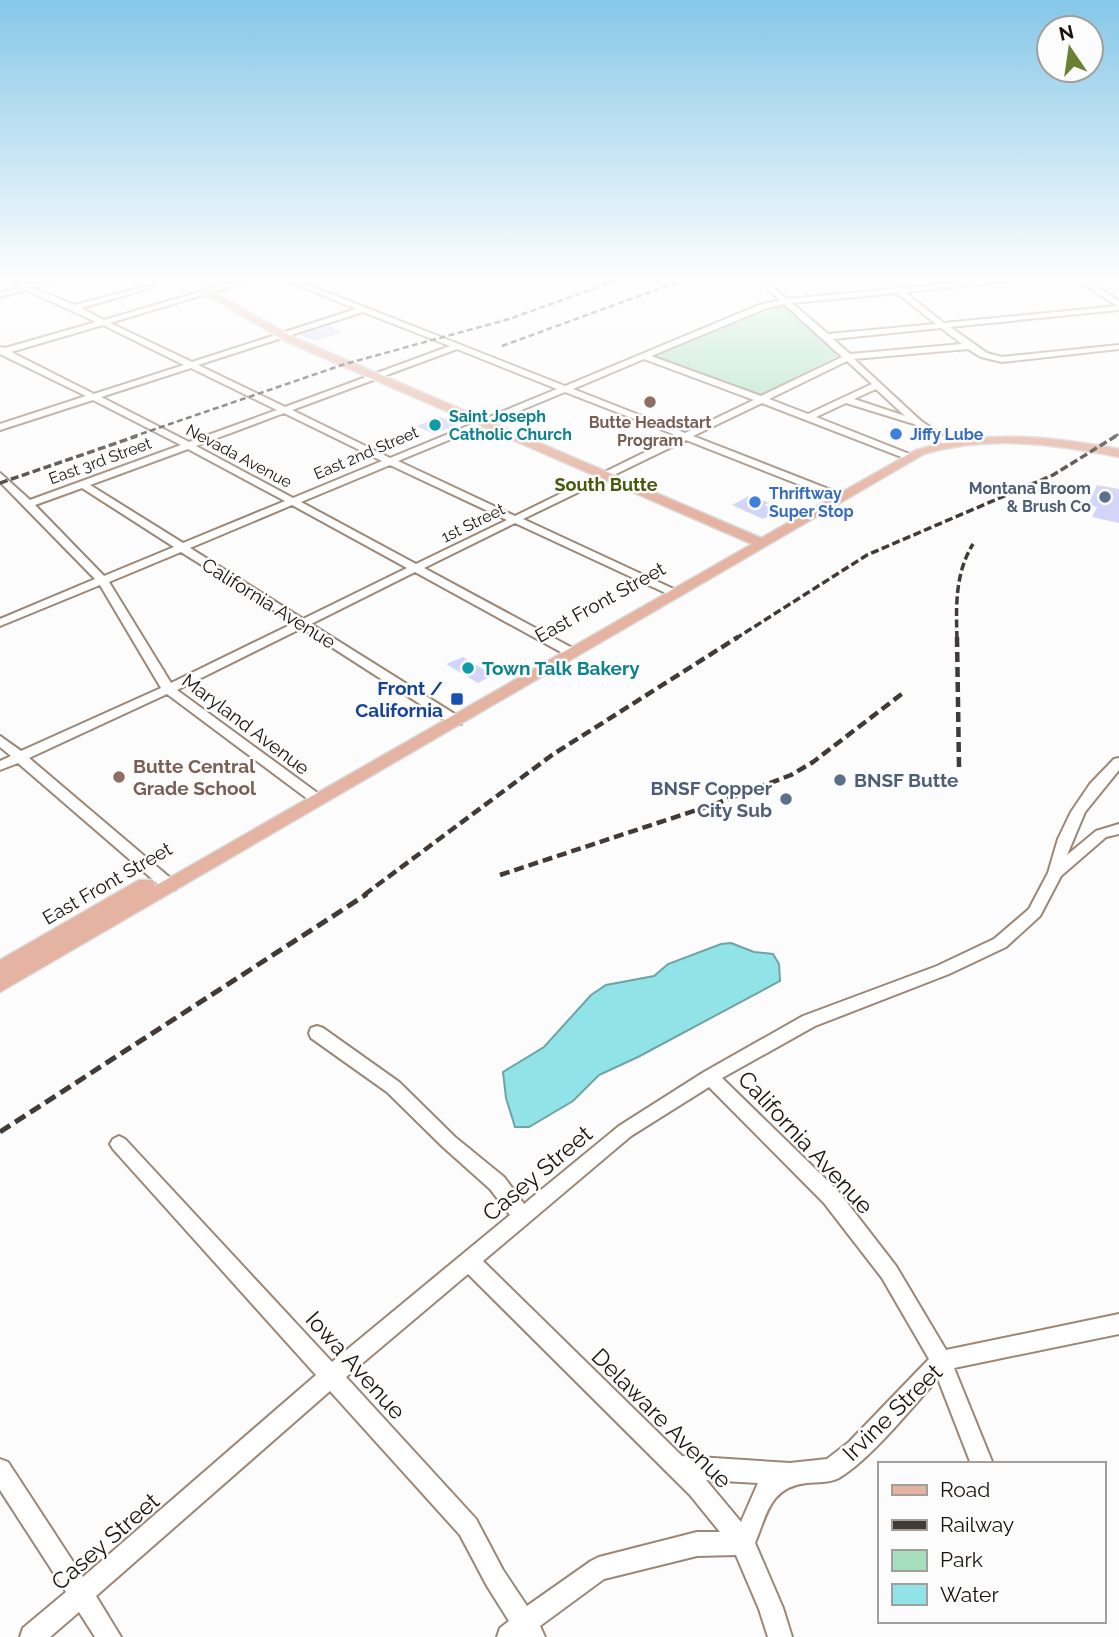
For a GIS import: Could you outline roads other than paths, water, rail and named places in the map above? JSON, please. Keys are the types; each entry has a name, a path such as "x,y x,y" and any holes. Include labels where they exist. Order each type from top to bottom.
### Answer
{"main road":[{"path":"324,354 757,541"},
{"name":"East Front Street","path":"0,984 165,882 905,456 945,441 1003,438 1119,451"},
{"name":"East Front Street","path":"0,969 165,882"}],"street":[{"name":"Nevada Avenue","path":"8,354 188,445 567,650"},
{"path":"171,354 389,461 670,591"},
{"path":"0,427 222,354"},
{"name":"East 3rd Street","path":"29,504 434,354"},
{"path":"478,354 836,496"},
{"name":"East 2nd Street","path":"0,623 648,354"},
{"path":"845,354 918,423 945,441"},
{"name":"1st Street","path":"0,766 168,689 848,357 877,354"},
{"path":"983,354 1002,360 1052,354"},
{"path":"644,356 905,456"},
{"path":"808,417 877,384"},
{"path":"844,400 918,423"},
{"name":"Maryland Avenue","path":"0,476 103,581 168,689 313,797"},
{"name":"California Avenue","path":"82,484 451,718"},
{"path":"0,740 165,882"},
{"path":"1055,873 1063,837 1089,791 1119,762"},
{"name":"Casey Street","path":"32,1637 331,1376 625,1131 710,1077 809,1021 943,970 1000,943 1035,912 1055,873 1101,834 1119,829"},
{"path":"317,1033 393,1087 449,1142 497,1183 522,1216"},
{"name":"California Avenue","path":"710,1077 831,1197 889,1272 942,1361 981,1462"},
{"name":"Iowa Avenue","path":"119,1144 467,1527 522,1632"},
{"name":"Delaware Avenue","path":"470,1261 582,1374 680,1467 743,1542 771,1608 780,1637"},
{"name":"Irvine Street","path":"680,1467 790,1474 831,1470 857,1450 942,1361 1119,1324"},
{"path":"0,1471 109,1637"},
{"path":"522,1632 599,1569 697,1545 743,1542 766,1490 790,1474"}],"water":[{"path":"731,943 754,952 773,954 779,964 780,981 599,1075 573,1101 529,1127 515,1127 506,1098 503,1072 544,1047 591,995 606,985 654,976 668,964 721,944"}],"railway":[{"path":"132,437 380,354"},
{"path":"1113,437 1119,434"},
{"path":"0,483 137,436"},
{"path":"735,639 867,555 1053,475 1116,436"},
{"path":"957,637 960,578 973,544"},
{"path":"364,895 552,755 738,637"},
{"path":"957,637 959,767"},
{"path":"500,875 715,804 791,775 813,762 903,693"},
{"path":"0,1132 367,894"}],"place":[{"name":"Butte Headstart Program","path":"650,402"},
{"name":"Saint Joseph Catholic Church","path":"435,425"},
{"name":"Jiffy Lube","path":"896,434"},
{"name":"Montana Broom & Brush Co","path":"1105,497"},
{"name":"Thriftway Super Stop","path":"755,502"},
{"name":"Town Talk Bakery","path":"468,668"},
{"name":"Front / California","path":"457,699"},
{"name":"Butte Central Grade School","path":"119,777"},
{"name":"BNSF Butte","path":"840,780"},
{"name":"BNSF Copper City Sub","path":"786,799"}],"district":[{"name":"South Butte","path":"606,484"}]}
